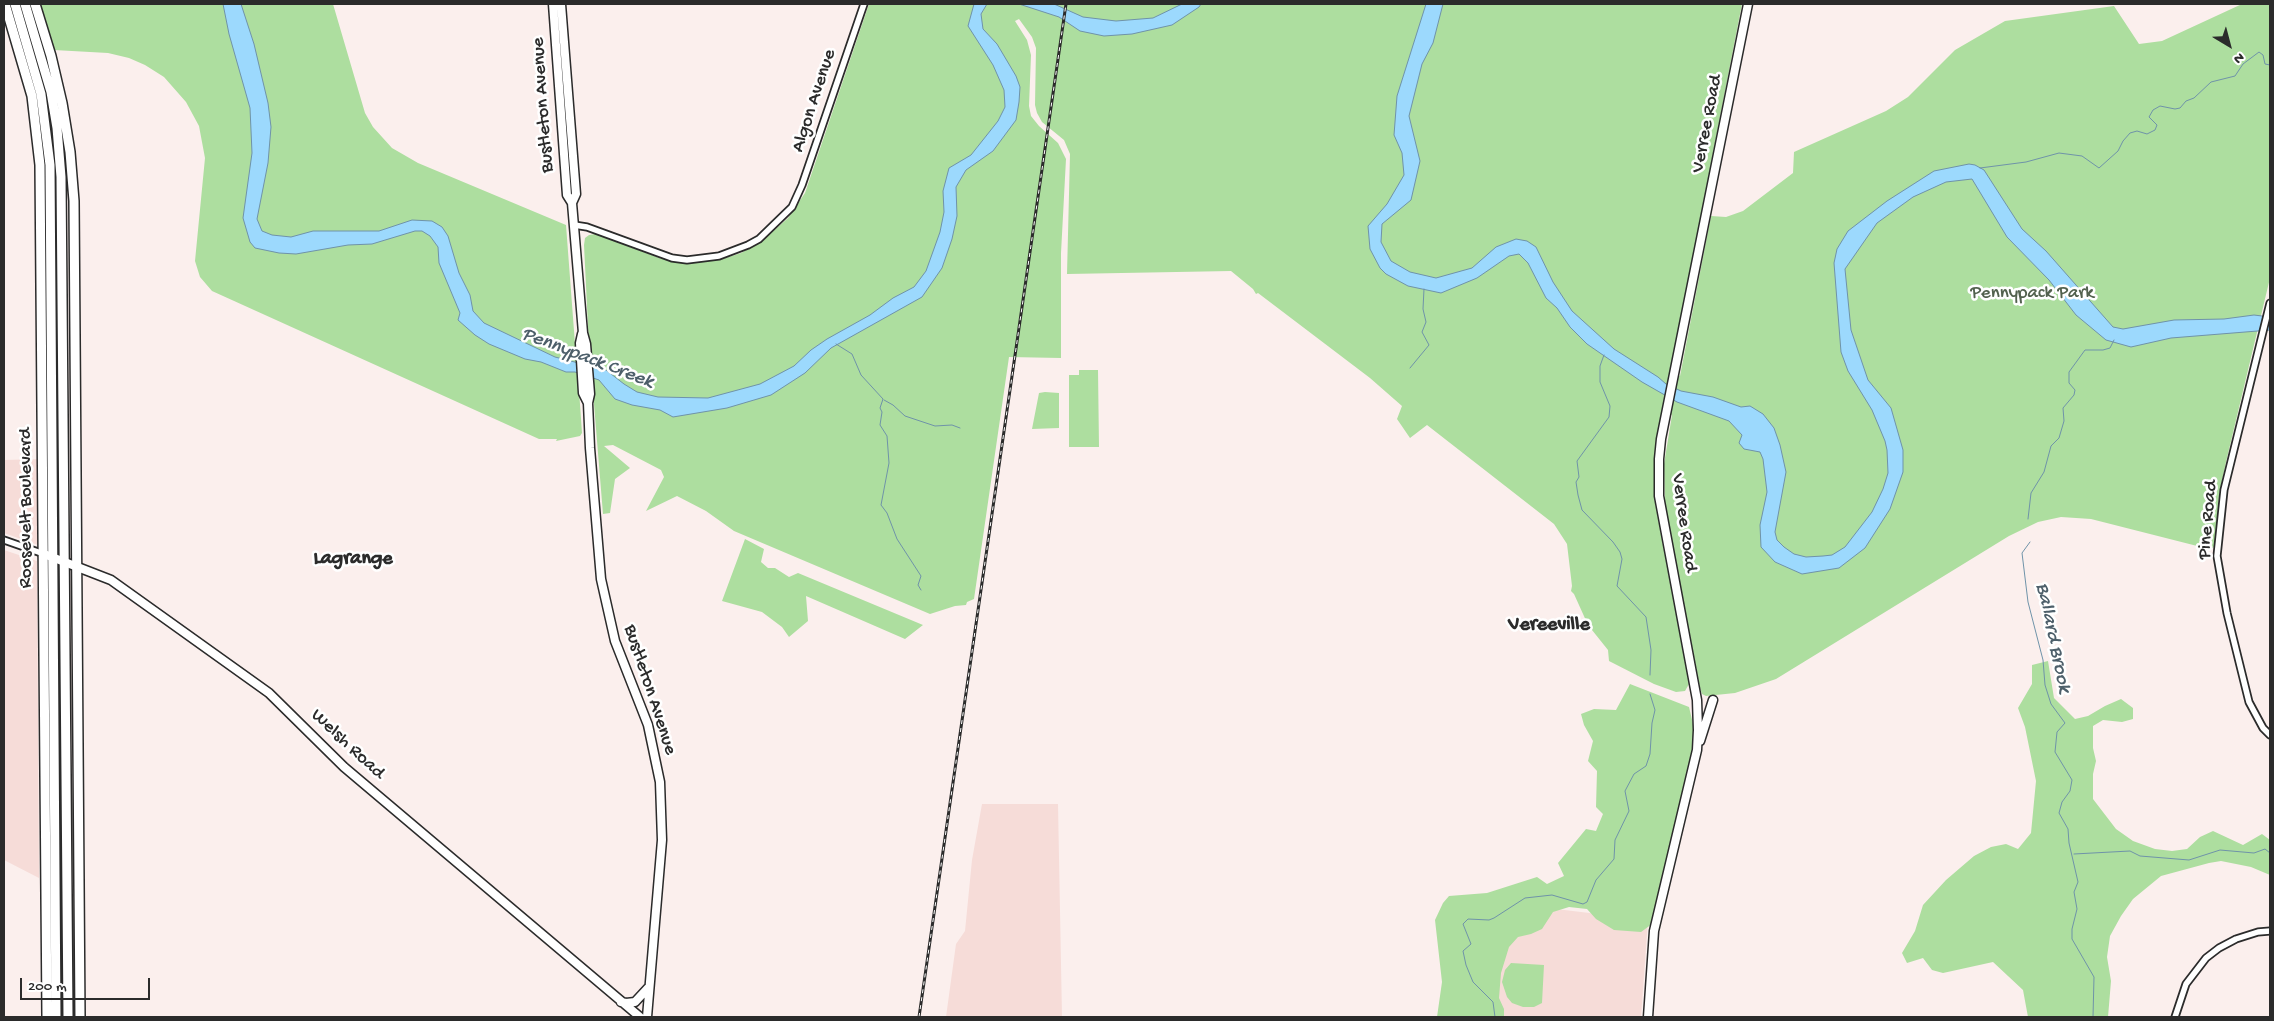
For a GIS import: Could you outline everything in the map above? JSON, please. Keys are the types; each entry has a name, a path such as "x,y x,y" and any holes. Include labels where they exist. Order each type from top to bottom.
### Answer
{"highway":[{"name":"Roosevelt Boulevard","path":"5,4 34,107 40,166 47,1017"},
{"name":"Roosevelt Boulevard","path":"13,4 39,83 49,153 56,1017"},
{"path":"13,4 14,34"},
{"path":"35,4 60,90 72,176 80,1017"},
{"name":"Roosevelt Boulevard","path":"26,5 51,92 61,165 68,1017"},
{"path":"34,107 49,153"},
{"path":"45,704 54,663"},
{"path":"66,731 78,680"},
{"path":"47,954 56,990"},
{"path":"68,965 80,1017"}],"main road":[{"name":"Bustleton Avenue","path":"553,4 567,195 572,203 574,225 588,403 594,521 604,596 615,641 648,725 660,782 662,840 647,1017"},
{"name":"Bustleton Avenue","path":"561,4 576,194 572,203"},
{"name":"Verree Road","path":"1648,1017 1654,931 1697,750 1697,700 1659,496 1659,459 1673,379 1748,4"},
{"name":"Welsh Road","path":"44,554 111,580 269,693 344,766 640,1017"},
{"path":"1697,750 1713,700"},
{"path":"621,1002 626,1004 635,1002 648,988"}],"street":[{"name":"Algon Avenue","path":"574,225 587,227 672,258 701,259 719,256 748,245 771,229 792,207 809,167 864,4"},
{"name":"Pine Road","path":"2270,303 2224,490 2217,556 2227,613 2249,702 2263,728 2270,735"},
{"name":"Welsh Road","path":"4,540 44,554"},
{"path":"2175,1017 2186,984 2206,958 2236,939 2258,932 2270,932"}],"shaded area":[{"path":"39,459 38,545 4,533 4,460"},
{"path":"4,550 37,561 39,878 4,860"},
{"path":"982,804 1058,804 1062,1017 946,1017 956,944 965,931 972,860"},
{"path":"1556,909 1648,920 1641,1017 1487,1017 1495,926"}],"green space":[{"name":"Pennypack Park","path":"38,4 333,4 365,113 373,127 392,148 418,163 566,225 575,344 589,347 584,245 585,238 589,235 596,234 662,259 719,260 741,253 762,241 788,218 805,193 869,4 1742,4 1671,369 1680,376 1711,216 1726,217 1743,211 1793,173 1794,152 1886,111 1908,97 1955,50 2005,21 2114,6 2139,44 2162,41 2242,4 2270,4 2270,278 2219,495 2215,545 2213,548 2209,549 2091,519 2061,517 2038,522 2009,536 1776,679 1735,693 1706,696 1702,694 1700,688 1665,504 1664,464 1672,415 1663,409 1654,457 1654,497 1689,684 1685,691 1676,692 1654,684 1609,661 1608,650 1588,625 1571,591 1567,544 1554,524 1427,425 1410,438 1397,419 1402,406 1370,378 1258,293 1256,294 1253,289 1231,271 1067,274 1070,154 1064,140 1042,122 1037,113 1035,105 1036,48 1032,37 1019,19 1015,21 1027,40 1031,55 1029,106 1031,116 1058,143 1066,159 1061,253 1061,358 1009,357 974,599 967,602 966,605 955,606 930,614 734,531 706,511 677,496 646,511 664,477 661,470 613,445 604,446 630,468 615,479 610,513 603,514 593,392 579,390 582,433 580,436 556,441 557,439 539,439 212,291 200,277 195,261 205,158 199,126 186,102 164,77 129,58 108,53 54,50"},
{"path":"1079,370 1098,370 1099,447 1069,447 1069,375 1079,375"},
{"path":"1039,393 1059,393 1059,428 1032,429"},
{"path":"745,539 764,549 761,562 768,568 775,568 789,577 798,573 923,625 905,639 806,596 808,621 789,637 782,627 762,612 722,601"},
{"path":"2048,661 2054,698 2075,719 2088,716 2121,699 2133,708 2133,719 2122,722 2103,720 2093,726 2093,748 2096,761 2093,774 2093,799 2116,829 2133,841 2155,849 2172,851 2187,849 2200,837 2213,831 2243,845 2262,834 2270,840 2270,875 2251,867 2221,861 2209,863 2161,876 2133,899 2110,936 2107,957 2111,981 2108,1017 2028,1017 2023,990 1993,962 1943,973 1932,970 1923,958 1907,963 1902,953 1915,931 1923,905 1946,880 1974,856 1991,847 2006,844 2018,849 2031,833 2036,781 2025,727 2018,708 2032,684 2032,665"},
{"path":"1630,684 1689,707 1694,728 1692,760 1652,924 1641,932 1614,930 1596,919 1587,909 1569,907 1553,912 1542,929 1518,937 1509,947 1501,973 1499,998 1504,1009 1504,1017 1437,1017 1442,982 1435,920 1443,903 1449,896 1487,893 1537,877 1547,884 1564,876 1558,863 1586,829 1596,831 1603,814 1596,807 1597,771 1588,761 1593,741 1584,725 1581,714 1594,709 1616,710"},
{"path":"1511,963 1544,965 1542,1003 1534,1007 1523,1007 1512,1003 1507,997 1502,982 1505,970"}],"water":[{"path":"223,4 241,4 254,44 268,103 271,127 268,163 257,219 262,231 272,235 291,237 313,231 379,231 412,220 432,221 442,227 448,236 459,273 470,295 473,311 484,323 555,357 606,370 637,392 658,397 708,398 760,384 794,366 811,350 827,339 914,287 926,271 940,232 944,212 943,191 949,168 971,155 998,121 1005,107 1004,90 993,65 968,26 974,4 987,4 981,14 983,29 997,44 1016,76 1020,87 1019,102 1016,120 993,151 966,170 956,187 957,216 952,239 942,268 922,297 831,348 805,373 771,395 727,408 673,417 660,410 632,405 615,399 599,380 525,359 489,344 475,335 458,320 460,313 439,263 438,247 430,236 422,231 415,231 372,244 348,245 296,254 255,248 250,242 243,218 252,153 250,108 229,34"},
{"path":"1019,4 1054,4 1083,17 1116,21 1153,18 1182,4 1201,4 1172,25 1132,34 1104,36 1080,31 1059,17"},
{"path":"1426,4 1443,4 1433,43 1422,64 1409,116 1420,161 1411,200 1382,224 1381,242 1391,261 1410,272 1436,278 1472,268 1496,247 1516,239 1527,241 1536,247 1553,282 1572,311 1614,349 1666,384 1681,391 1713,397 1741,407 1750,406 1763,414 1774,428 1786,472 1775,532 1777,540 1794,554 1806,557 1832,555 1845,547 1872,512 1888,473 1885,441 1872,410 1848,371 1841,352 1834,263 1837,249 1848,231 1887,201 1934,171 1969,164 1984,170 2022,229 2046,251 2113,327 2123,329 2174,320 2224,319 2254,315 2270,317 2270,330 2171,338 2131,347 2106,340 2076,315 2049,280 2007,237 1972,179 1946,182 1913,197 1877,223 1845,269 1851,330 1868,380 1891,408 1903,450 1903,472 1890,509 1865,548 1839,568 1802,574 1775,562 1761,547 1760,525 1767,492 1763,459 1760,452 1744,449 1739,443 1742,435 1729,421 1677,402 1642,382 1587,344 1570,327 1557,308 1546,298 1528,263 1519,254 1509,256 1477,278 1441,293 1408,286 1386,274 1380,268 1370,249 1368,226 1387,204 1404,175 1402,153 1394,135 1397,96"}],"waterway":[{"path":"1980,168 2026,162 2059,153 2082,156 2099,168 2118,151 2130,133 2137,131 2147,134 2155,130 2157,125 2149,117 2153,110 2160,106 2180,108 2186,101 2194,98 2211,82 2235,76 2243,64 2259,52 2263,55 2265,64 2270,65"},
{"path":"1410,368 1429,345 1422,332 1426,322 1423,309 1424,289"},
{"name":"Ballard Brook","path":"2028,519 2031,493 2044,472 2051,446 2059,438 2064,421 2063,408 2074,395 2075,390 2069,383 2069,372 2085,350 2110,348 2114,340"},
{"path":"836,344 852,354 861,375 883,399 880,408 882,412 880,425 887,436 889,463 881,505 887,513 897,539 921,576 918,585 921,590"},
{"path":"1604,355 1600,366 1600,382 1610,406 1609,417 1577,461 1579,477 1576,482 1582,510 1613,542 1620,552 1622,559 1617,586 1646,617 1651,650 1650,675"},
{"path":"884,400 905,416 935,426 952,425 960,428"},
{"name":"Ballard Brook","path":"2030,542 2022,553 2028,602 2043,660 2045,685 2051,704 2065,723 2057,732 2055,752 2072,780 2070,791 2062,802 2059,813 2068,829 2069,843 2078,882 2074,892 2077,909 2072,929 2072,939 2094,977 2093,1017"},
{"path":"1495,1017 1493,1002 1473,982 1466,965 1463,951 1471,944 1463,924 1468,919 1489,920 1494,918 1525,898 1552,895 1583,904 1587,902 1596,880 1614,859 1615,840 1629,811 1625,791 1634,774 1646,766 1650,754 1652,723 1655,710 1650,694"},
{"path":"2074,854 2130,851 2140,856 2189,860 2220,850 2254,853 2265,849 2270,853"}],"railway":[{"path":"919,1017 1066,4"}],"district":[{"name":"Lagrange","path":"353,560"},
{"name":"Vereeville","path":"1549,626"}],"water label":[{"name":"Pennypack Creek","path":"587,359"}]}
